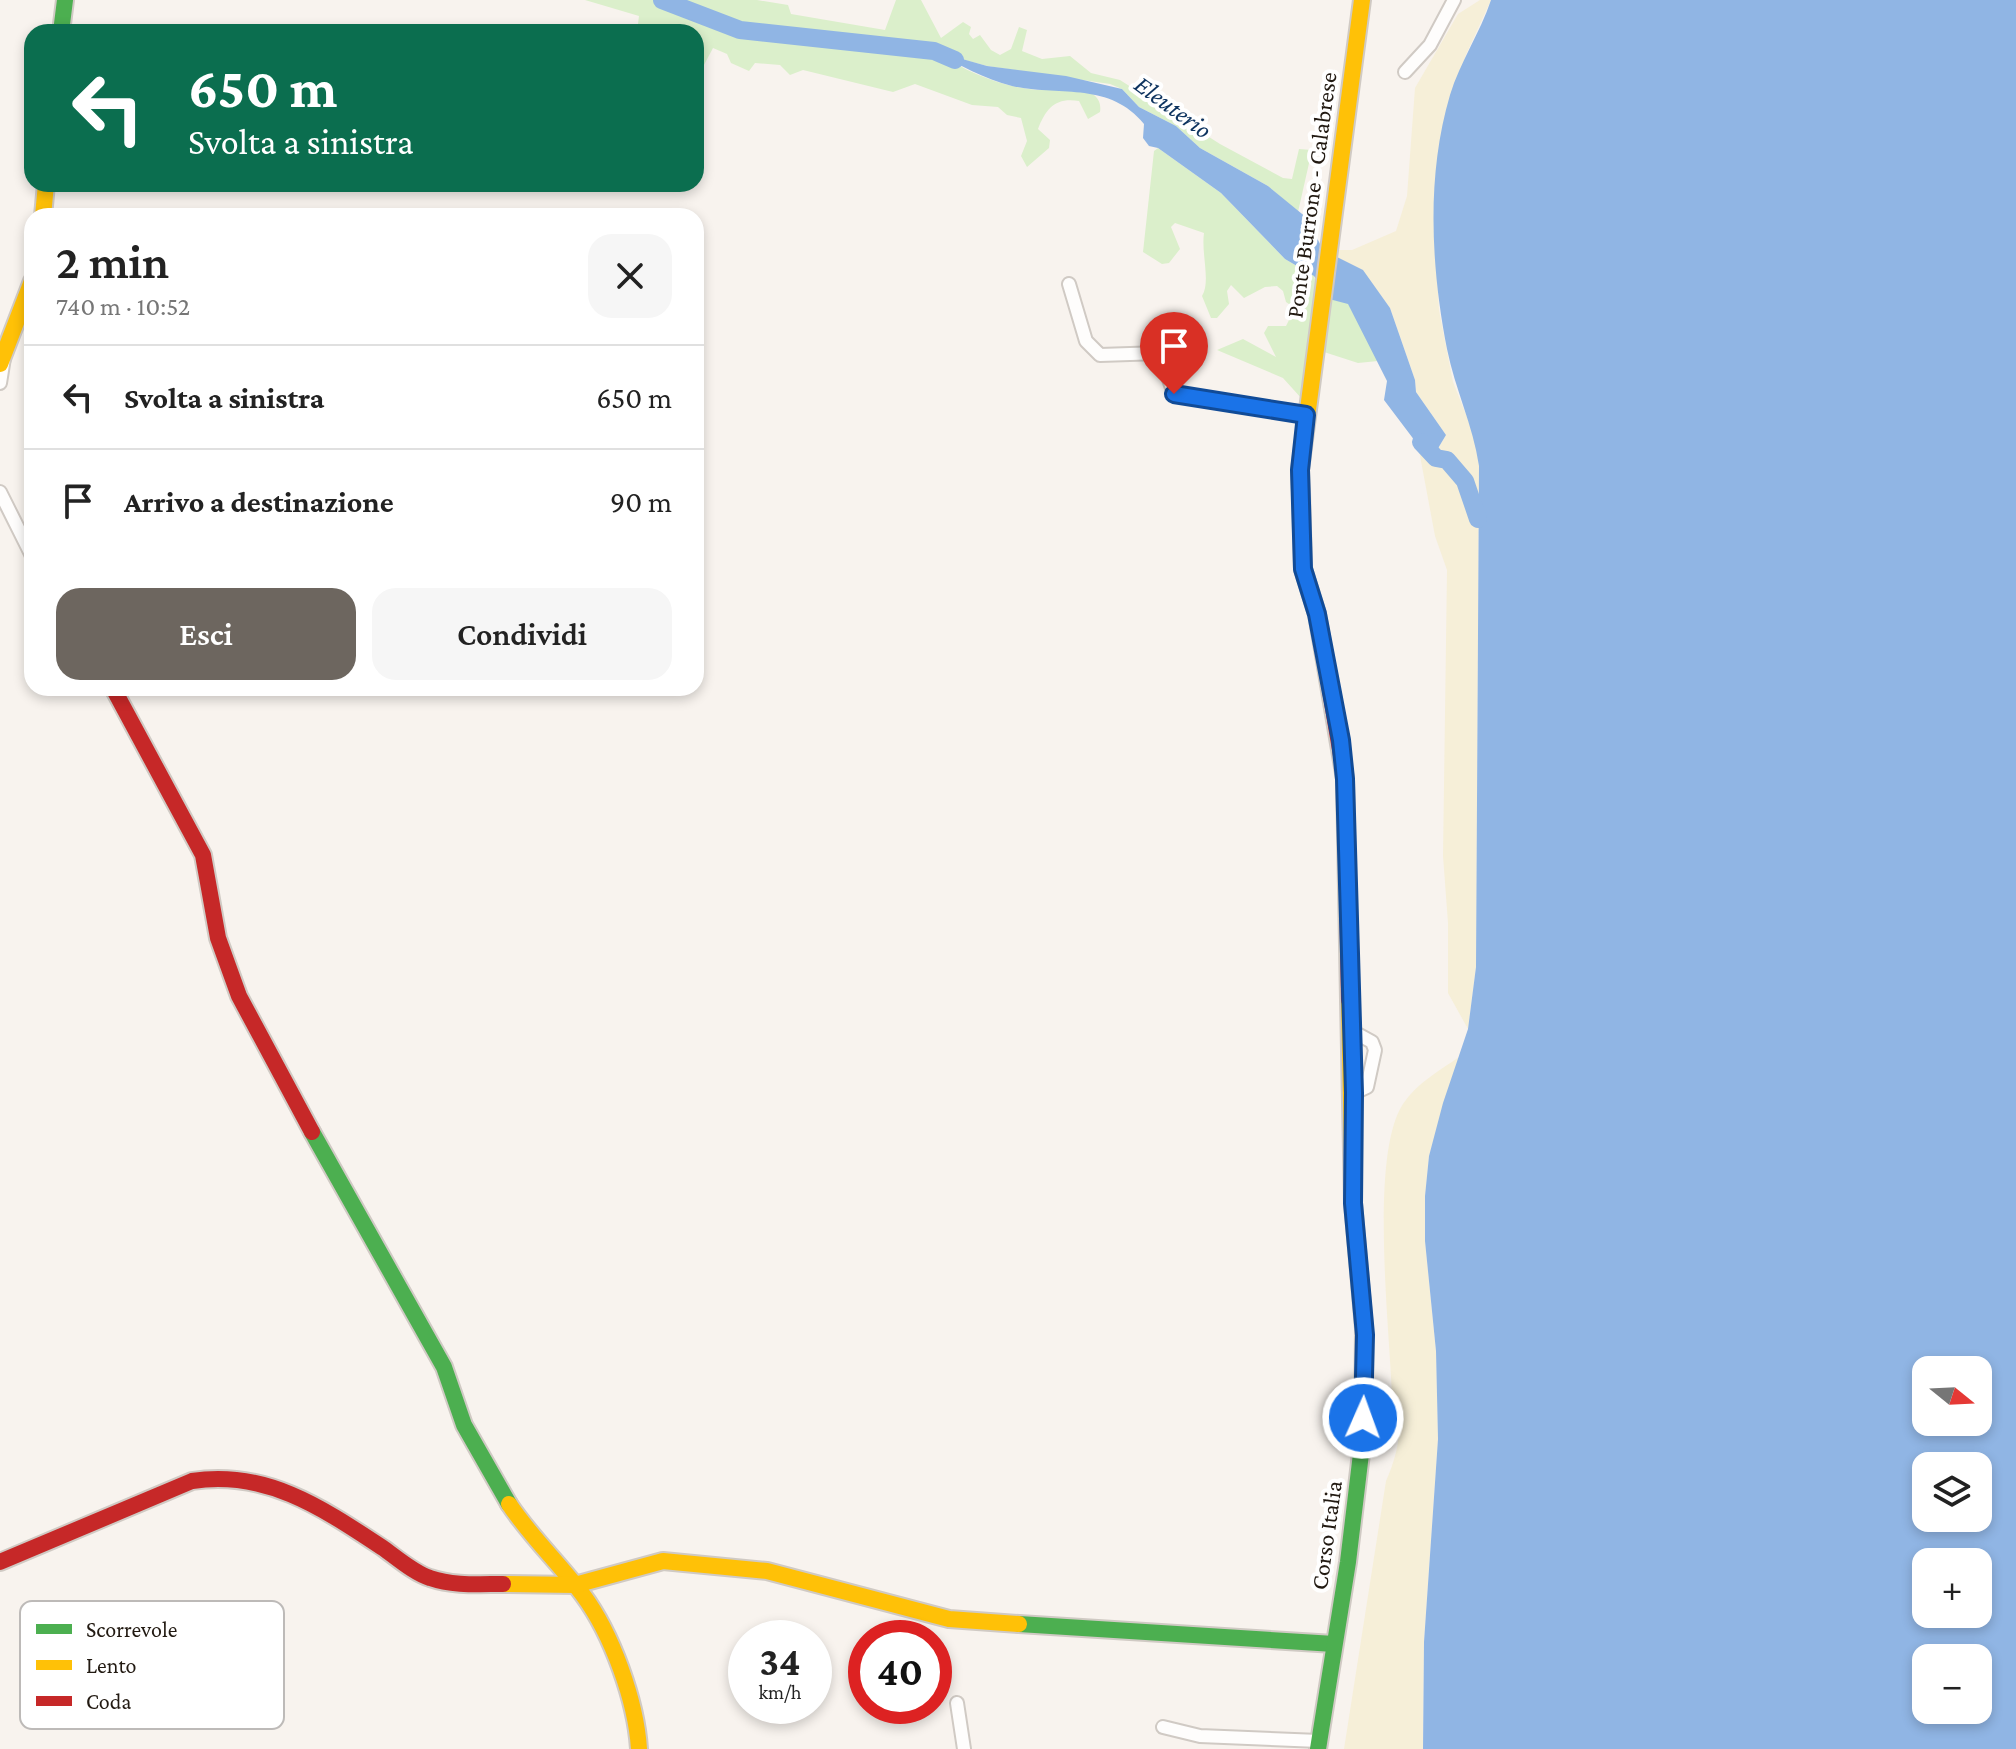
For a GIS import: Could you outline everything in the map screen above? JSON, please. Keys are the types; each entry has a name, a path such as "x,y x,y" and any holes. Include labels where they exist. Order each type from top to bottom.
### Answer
{"street":[{"path":"62,24 65,0"},
{"name":"Ponte Burrone - Calabrese","path":"1311,372 1362,0"},
{"path":"1405,72 1430,45 1454,0"},
{"path":"1069,284 1086,341 1100,355 1160,353 1174,394 1306,415"},
{"path":"0,383 2,359 24,302"},
{"name":"Corso Italia","path":"1311,372 1300,470 1303,569 1317,614 1341,740 1354,1093 1353,1203 1365,1335 1363,1437 1348,1562 1318,1745"},
{"path":"0,492 24,540"},
{"path":"117,696 203,855 218,938 239,996 271,1060 444,1367 464,1425 493,1479 532,1538 575,1585 600,1622 637,1714 639,1749"},
{"path":"0,1562 192,1481 216,1477 255,1480 280,1487 376,1543 427,1578 459,1584 575,1585 663,1561 767,1571 949,1619 1334,1644"},
{"path":"957,1703 964,1749"},
{"path":"1163,1727 1200,1736 1318,1745"}],"green space":[{"path":"585,0 757,0 788,5 791,14 885,30 896,0 921,0 941,38 963,22 971,27 969,34 973,39 980,35 991,50 1000,55 1011,49 1019,27 1027,30 1022,51 1042,59 1070,56 1091,73 1120,80 1220,144 1283,178 1292,179 1299,149 1312,150 1298,212 1268,186 1200,148 1176,126 1139,107 1122,89 1110,84 987,66 939,53 973,73 999,82 1038,90 1082,90 1098,99 1100,112 1088,119 1079,101 1064,101 1048,110 1038,129 1050,140 1049,148 1027,167 1021,156 1027,141 1021,118 1007,115 998,107 972,105 915,84 893,92 803,70 790,75 780,65 755,63 749,71 731,63 727,54 713,48 704,65 704,24 638,24 639,16"},
{"path":"1158,148 1221,193 1285,259 1314,276 1316,283 1302,399 1283,378 1217,350 1243,339 1276,357 1264,333 1268,326 1286,326 1295,308 1286,302 1283,291 1277,286 1265,287 1244,298 1231,285 1227,291 1229,304 1217,318 1211,318 1202,296 1206,283 1204,233 1175,223 1171,227 1180,249 1169,263 1162,264 1143,252 1154,151"},
{"path":"1329,299 1348,303 1378,361 1358,363 1324,352"}],"sand":[{"path":"1480,0 1491,0 1465,57 1434,221 1439,310 1453,382 1475,437 1479,466 1476,967 1468,1029 1448,993 1448,923 1443,856 1447,570 1435,536 1418,445 1436,458 1440,456 1437,450 1446,435 1416,392 1415,380 1390,308 1363,271 1323,250 1352,250 1396,231 1407,196 1415,88 1458,14"},
{"path":"1459,1057 1429,1156 1425,1197 1425,1241 1436,1351 1438,1439 1424,1642 1423,1749 1344,1749 1386,1481 1394,1460 1399,1428 1392,1397 1384,1245 1387,1162 1393,1129 1403,1104 1422,1084"}],"water":[{"path":"1491,0 2016,0 2016,1749 1423,1749 1424,1642 1438,1439 1436,1351 1425,1241 1425,1196 1429,1156 1468,1029 1476,967 1479,466 1473,436 1450,364 1437,286 1434,222 1434,189 1442,126 1459,71"},
{"path":"934,51 987,66 1066,76 1122,89 1139,107 1176,126 1200,148 1268,186 1307,218 1323,250 1363,270 1390,308 1415,380 1416,392 1446,435 1437,450 1440,457 1436,458 1418,445 1384,400 1387,381 1348,304 1329,299 1314,276 1285,259 1221,193 1158,148 1149,146 1143,138 1144,124 1130,110 1099,96 1002,83"}],"waterway":[{"name":"Eleuterio","path":"662,0 740,30 934,51 955,60"},
{"name":"Eleuterio","path":"1421,442 1436,458 1447,460 1465,481 1478,519"}],"traffic: fast":[{"path":"62,24 65,0"},
{"path":"312,1132 444,1367 464,1425 509,1504"},
{"path":"1318,1749 1348,1562 1363,1437 1364,1328"},
{"path":"1019,1624 1334,1644"}],"traffic: slow":[{"path":"1301,492 1300,470 1362,0"},
{"path":"44,208 45,192"},
{"path":"0,364 24,302"},
{"path":"1349,1000 1353,1203 1364,1328"},
{"path":"509,1504 583,1595 604,1629 628,1689 639,1749"},
{"path":"503,1584 575,1585 663,1561 767,1571 949,1619 1019,1624"}],"traffic: jam":[{"path":"1301,492 1303,569 1317,614 1345,779 1349,1000"},
{"path":"117,696 203,855 218,938 239,996 312,1132"},
{"path":"0,1562 192,1481 219,1479 245,1481 293,1495 339,1519 424,1576 457,1583 503,1584"}],"route":[{"path":"1174,394 1306,415 1300,470 1303,569 1317,614 1341,740 1345,779 1354,1093 1353,1203 1365,1335 1363,1418"}]}
